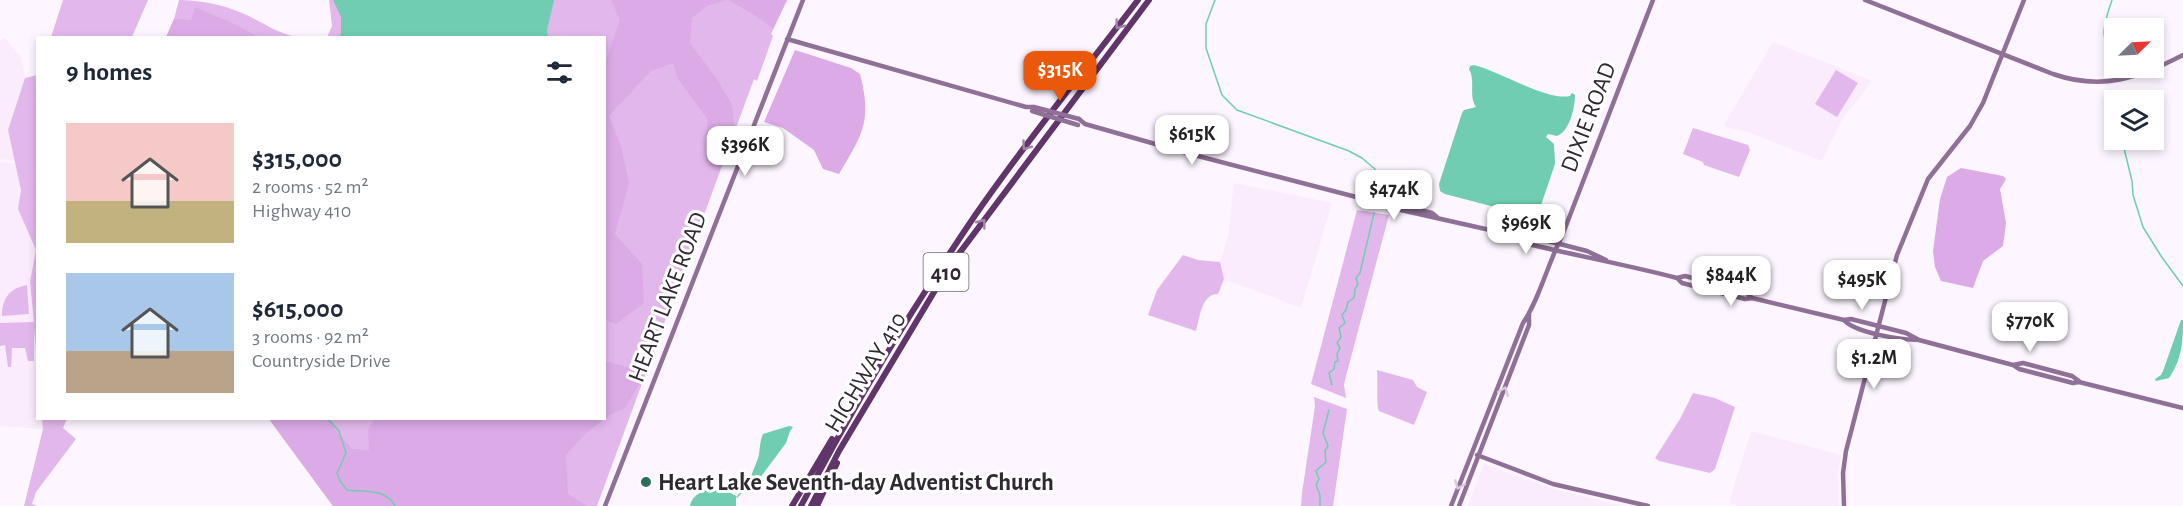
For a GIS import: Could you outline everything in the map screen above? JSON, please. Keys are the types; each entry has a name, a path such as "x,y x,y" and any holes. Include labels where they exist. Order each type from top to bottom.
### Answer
{"highway":[{"name":"HIGHWAY 410","path":"801,506 842,427 977,212 1037,130 1138,0"},
{"name":"HIGHWAY 410","path":"811,506 839,451 950,267 1149,0"},
{"path":"792,506 833,436 842,427"},
{"path":"817,506 838,462 839,451"}],"main road":[{"name":"HEART LAKE ROAD","path":"605,506 802,0"},
{"name":"DIXIE ROAD","path":"1451,506 1523,323 1529,314 1558,244 1653,0"},
{"path":"1865,0 2062,78 2097,82 2118,81 2144,74 2183,55"},
{"path":"1844,506 1844,461 1897,255 1923,191 1936,168 1976,117 2024,0"},
{"path":"787,39 1194,155 1387,205 1393,203 1432,213 1437,217 1521,237 1529,236 1587,251 1606,260"},
{"path":"1521,237 1528,244 1677,278 1685,276 1746,292 1752,298"},
{"path":"1677,278 1682,283 1712,291 1844,320 1851,319 1906,333 1919,340 2013,365 2019,369 2183,408"},
{"path":"1712,291 1714,284"},
{"name":"DIXIE ROAD","path":"1459,506 1529,325 1529,314"},
{"path":"1844,320 1849,326 1878,334 1904,340 1919,340"},
{"path":"1472,453 1553,484 1648,506"}],"shaded area":[{"path":"63,0 148,0 132,36 51,36"},
{"path":"179,0 203,2 242,13 294,36 167,36"},
{"path":"329,0 787,0 771,34 773,36 757,81 754,79 597,506 333,506 270,420 606,420 606,36 327,36 332,26"},
{"path":"333,0 554,0 547,30 548,36 340,36 341,17"},
{"path":"611,0 726,0 707,6 692,18 690,43 717,79 732,105 735,132 717,151 706,137 708,120 678,79 673,63 651,71 609,116 621,146 629,182 615,234 642,264 644,303 616,324 606,320 606,60 620,20"},
{"path":"728,0 787,0 773,29"},
{"path":"195,7 256,36 166,36 174,19 191,20"},
{"path":"5,38 21,57 25,78 8,130 15,161 0,159 0,41"},
{"path":"1773,42 1872,81 1841,121 1822,161 1748,132 1726,127 1725,123"},
{"path":"795,50 851,68 860,74 865,104 863,127 839,174 823,169 814,150 783,128 764,122"},
{"path":"1474,65 1549,94 1570,96 1572,93 1575,95 1573,112 1565,129 1557,136 1548,134 1546,137 1554,144 1555,164 1539,211 1529,216 1440,191 1439,184 1462,113 1464,110 1476,107 1469,69"},
{"path":"1836,70 1858,83 1837,117 1815,104"},
{"path":"36,75 36,250 18,209 21,190 8,130 25,78"},
{"path":"1693,128 1748,145 1750,150 1739,177 1704,165 1703,162 1683,154"},
{"path":"0,162 16,164 21,190 18,209 36,250 30,282 36,347 36,420 42,420 43,429 0,426"},
{"path":"1961,168 2003,176 2006,179 2000,189 2006,223 2003,246 1983,261 1973,288 1941,281 1935,267 1933,251 1940,199 1947,177"},
{"path":"1234,183 1332,203 1301,308 1224,279 1220,262 1228,237"},
{"path":"1357,210 1389,215 1346,376 1344,385 1346,398 1311,384"},
{"path":"36,250 34,361 28,361 25,348 12,348 11,367 8,367 5,345 0,346 0,323 34,322 30,282"},
{"path":"1183,255 1198,260 1220,262 1224,279 1218,294 1212,295 1205,302 1196,331 1148,315 1157,290"},
{"path":"27,285 29,314 2,316 8,295"},
{"path":"2181,320 2183,320 2182,343 2177,364 2169,378 2156,381 2155,379 2163,371"},
{"path":"606,361 647,372 625,408 606,418"},
{"path":"1377,370 1413,380 1417,387 1427,392 1414,425 1379,411"},
{"path":"1693,393 1715,398 1735,407 1715,469 1710,473 1659,461 1655,458 1680,419"},
{"path":"1314,397 1347,409 1333,506 1301,506 1315,406"},
{"path":"42,420 67,420 63,428 76,439 36,492 32,504 37,506 24,506 43,429"},
{"path":"270,420 332,420 335,430 352,449 369,450 368,431 374,420 603,420 585,434 566,455 568,494 587,506 333,506"},
{"path":"789,426 793,427 786,443 754,486 750,480 759,455 763,434"},
{"path":"1751,431 1841,455 1838,473 1839,506 1738,506 1729,503"},
{"path":"1484,464 1553,489 1624,506 1468,506"},
{"path":"715,487 722,488 736,496 736,506 690,506 696,495"}],"waterway":[{"path":"1215,0 1206,24 1206,48 1222,95 1237,110 1349,151 1362,158 1375,169 1376,191"},
{"path":"2107,18 2112,0"},
{"path":"2124,150 2133,195 2143,227 2183,286"},
{"path":"1332,385 1329,373 1338,361 1337,354 1340,348 1337,343 1341,337 1339,328 1345,323 1342,315 1348,302 1354,298 1358,284 1356,278 1360,273 1374,213"},
{"path":"1320,506 1320,495 1316,485 1319,479 1316,471 1326,462 1325,451 1328,446 1323,433 1329,410"},
{"path":"329,420 339,431 346,453 337,473 340,481 347,490 367,491 386,496 395,506"},
{"path":"737,497 750,483"}],"place":[{"name":"Heart Lake Seventh-day Adventist Church","path":"646,482"}]}
